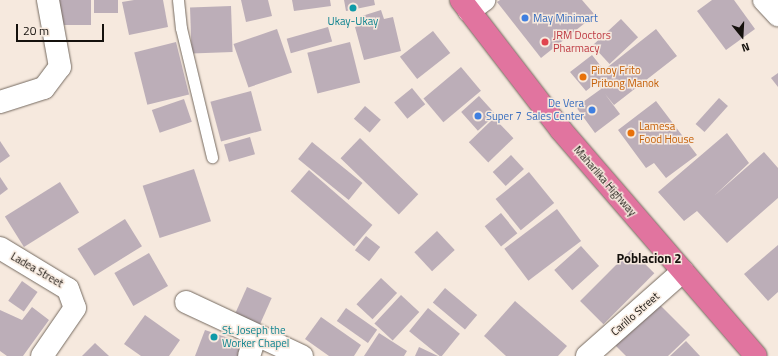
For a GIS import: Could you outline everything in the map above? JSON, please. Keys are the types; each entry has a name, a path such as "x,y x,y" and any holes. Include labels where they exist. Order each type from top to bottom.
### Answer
{"highway":[{"name":"Maharlika Highway","path":"471,4 561,130 756,356"}],"street":[{"path":"0,102 44,88 60,67 48,0"},
{"path":"764,0 778,15"},
{"name":"Ladea Street","path":"0,248 68,289 75,308 42,356"},
{"name":"Carillo Street","path":"587,356 683,271"},
{"path":"186,302 252,346 302,356"}],"lane":[{"path":"178,0 180,28 212,157"}],"building":[{"path":"55,0 91,0 91,25 55,25"},
{"path":"94,0 118,0 118,13 94,13"},
{"path":"134,0 163,0 168,27 129,35 122,2"},
{"path":"241,0 268,0 272,16 246,22"},
{"path":"292,0 330,0 331,6 294,11"},
{"name":"Ukay-Ukay","path":"344,0 374,0 375,5 346,11"},
{"path":"500,0 582,0 595,15 541,58 497,2"},
{"path":"712,0 734,0 755,29 726,50 697,11"},
{"path":"231,6 233,52 192,53 190,7"},
{"path":"381,10 384,19 393,17 401,51 364,60 355,27 365,24 362,16"},
{"path":"621,19 638,37 610,64 592,46"},
{"path":"328,27 332,41 291,53 287,39"},
{"path":"277,29 292,72 248,87 234,44"},
{"path":"656,29 677,56 614,105 605,94 620,114 595,133 576,107 601,89 596,83 586,91 570,72 592,55 604,70"},
{"path":"433,31 450,53 417,79 400,57"},
{"path":"176,42 189,94 147,105 134,52"},
{"path":"350,42 360,83 317,93 307,53"},
{"path":"461,67 481,91 443,122 423,98"},
{"path":"778,73 778,87 771,78"},
{"path":"412,88 425,104 407,119 394,102"},
{"path":"251,91 262,131 221,141 210,102"},
{"path":"479,96 496,115 478,131 461,112"},
{"path":"719,98 728,106 704,132 696,124"},
{"path":"184,99 192,122 160,133 152,110"},
{"path":"656,101 697,155 666,178 654,163 646,168 618,130"},
{"path":"365,106 381,120 370,133 354,119"},
{"path":"494,118 513,138 488,162 469,142"},
{"path":"727,133 749,163 714,196 764,152 778,168 778,198 727,243 697,211 684,221 658,192"},
{"path":"250,137 255,154 229,162 224,144"},
{"path":"360,138 418,194 399,214 341,158"},
{"path":"0,141 10,156 0,163"},
{"path":"312,142 363,183 349,200 298,159"},
{"path":"511,155 524,169 506,186 493,172"},
{"path":"194,169 211,221 160,238 143,186"},
{"path":"309,170 372,225 354,246 291,191"},
{"path":"529,172 554,203 521,230 496,199"},
{"path":"0,177 8,189 0,195"},
{"path":"60,182 79,213 24,247 5,216"},
{"path":"557,209 581,241 528,281 504,249"},
{"path":"501,213 517,233 501,246 485,226"},
{"path":"125,219 142,246 94,276 78,249"},
{"path":"437,231 455,250 432,271 414,252"},
{"path":"366,236 380,247 369,261 355,250"},
{"path":"778,245 778,292 768,301 744,274"},
{"path":"581,246 599,266 572,290 554,270"},
{"path":"631,250 654,273 603,324 580,301"},
{"path":"149,253 168,286 133,306 114,273"},
{"path":"381,278 397,293 373,319 356,304"},
{"path":"22,281 38,292 24,312 8,301"},
{"path":"247,287 272,298 259,327 234,316"},
{"path":"445,288 477,315 465,330 433,303"},
{"path":"401,295 419,312 393,341 374,324"},
{"path":"515,301 567,346 558,356 506,356 484,336"},
{"path":"658,303 690,335 668,356 626,356 615,345"},
{"path":"32,307 49,320 23,356 7,356 0,351 0,310 22,320"},
{"path":"346,308 377,330 368,343 337,321"},
{"path":"428,308 460,334 442,356 440,356 409,331"},
{"path":"145,315 180,340 169,356 141,356 124,344"},
{"path":"321,317 361,345 354,356 329,356 305,339"},
{"name":"St. Joseph the Worker Chapel","path":"205,330 246,344 242,356 195,356"},
{"path":"379,333 407,351 404,356 364,356"},
{"path":"686,341 700,356 670,356"},
{"path":"95,343 109,356 82,356"},
{"path":"419,347 438,356 415,356"}],"place":[{"name":"Ukay-Ukay","path":"353,8"},
{"name":"May Minimart","path":"525,18"},
{"name":"JRM Doctors Pharmacy","path":"545,42"},
{"name":"Pinoy Frito Pritong Manok","path":"583,77"},
{"name":"De Vera Sales Center","path":"592,110"},
{"name":"Super 7","path":"478,116"},
{"name":"Lamesa Food House","path":"631,133"},
{"name":"St. Joseph the Worker Chapel","path":"214,337"}],"district":[{"name":"Poblacion 2","path":"649,258"}]}
